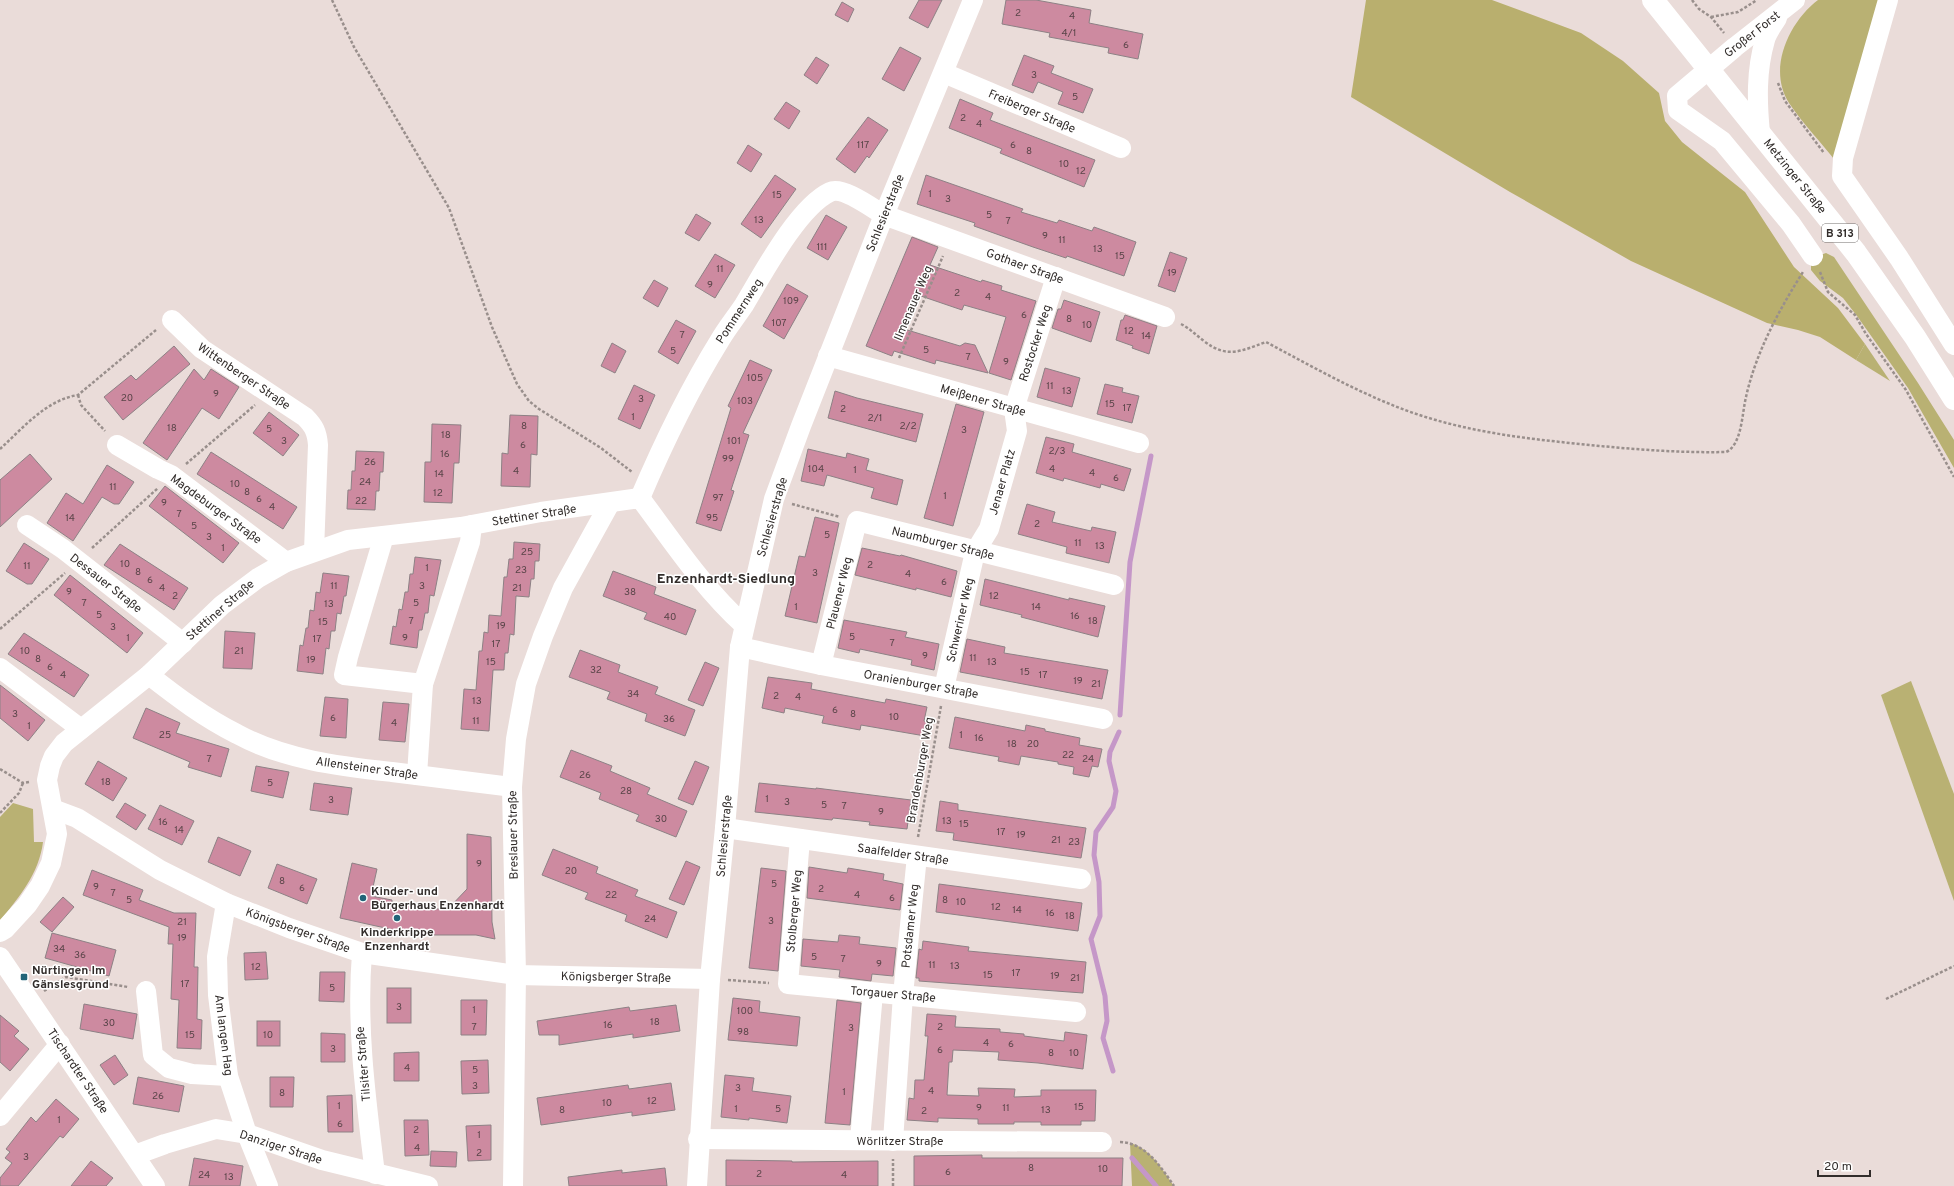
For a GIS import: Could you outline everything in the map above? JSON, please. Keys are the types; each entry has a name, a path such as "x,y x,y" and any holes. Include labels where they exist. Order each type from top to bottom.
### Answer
{"main road":[{"name":"Metzinger Straße","path":"1653,0 1856,253 1883,290 1954,399"}],"street":[{"name":"Schlesierstraße","path":"697,1186 698,1139 710,979 726,828 740,647 744,625 774,499 828,356 884,215 973,0"},
{"path":"1888,0 1843,158 1842,176 1899,258 1954,345"},
{"path":"1760,133 1756,94 1765,39 1788,5"},
{"name":"Großer Forst","path":"1788,5 1677,96 1678,110 1722,141 1791,224 1813,256"},
{"name":"Freiberger Straße","path":"944,73 1121,148"},
{"name":"Pommernweg","path":"640,498 680,413 720,340 785,239 803,216 818,200 830,192 841,190 884,215"},
{"name":"Gothaer Straße","path":"884,215 1165,317"},
{"name":"Rostocker Weg","path":"1014,409 1056,277"},
{"name":"Wittenberger Straße","path":"172,320 202,349 305,417 314,426 318,445 314,551"},
{"name":"Meißener Straße","path":"828,356 1139,443"},
{"name":"Jenaer Platz","path":"975,552 989,529 1016,431 1014,409"},
{"name":"Magdeburger Straße","path":"117,445 158,470 171,475 286,562"},
{"name":"Stettiner Straße","path":"0,932 5,929 27,905 40,886 51,862 56,834 47,780 54,756 64,743 150,675 222,605 258,578 286,562 348,540 472,525 541,512 640,498"},
{"path":"640,498 702,583 722,605 744,625"},
{"name":"Breslauer Straße","path":"514,1186 516,976 512,787 516,739 526,684 543,636 563,588 610,503"},
{"name":"Naumburger Straße","path":"857,521 975,552 1114,585"},
{"name":"Plauener Weg","path":"821,666 857,521"},
{"name":"Dessauer Straße","path":"27,525 63,549 183,642"},
{"path":"417,775 423,684 470,542 472,525"},
{"path":"384,536 344,675 423,684"},
{"name":"Schweriner Weg","path":"944,688 975,552"},
{"name":"Oranienburger Straße","path":"740,647 821,666 1103,719"},
{"path":"0,668 81,729"},
{"name":"Allensteiner Straße","path":"150,675 189,706 214,721 238,735 279,752 323,764 512,787"},
{"name":"Königsberger Straße","path":"53,809 77,818 160,870 226,903 289,928 362,953 516,976 710,979"},
{"name":"Saalfelder Straße","path":"726,828 1081,879"},
{"name":"Stolberger Weg","path":"788,984 800,839"},
{"name":"Potsdamer Weg","path":"893,1141 903,995 917,856"},
{"name":"Am langen Hag","path":"226,903 217,957 218,995 228,1076 247,1134 268,1186"},
{"name":"Tilsiter Straße","path":"362,953 359,1007 362,1063 375,1174"},
{"name":"Tischardter Straße","path":"0,957 135,1155 146,1183"},
{"name":"Torgauer Straße","path":"788,984 1076,1012"},
{"path":"146,990 153,1055 169,1068 192,1074 228,1076"},
{"path":"860,1140 873,993"},
{"path":"0,1116 60,1044"},
{"path":"867,1065 898,1067"},
{"name":"Danziger Straße","path":"135,1155 165,1144 216,1129 247,1134 322,1160 428,1186"},
{"name":"Wörlitzer Straße","path":"698,1139 1102,1142"}],"path":[{"path":"332,0 354,47 449,208 492,328 517,384 529,401 571,427 631,470 640,498"},
{"path":"1692,0 1699,9 1711,17 1738,12 1757,0"},
{"path":"1760,68 1774,71 1785,102 1842,176"},
{"name":"Ilmenauer Weg","path":"892,374 950,239"},
{"path":"1165,317 1185,326 1213,348 1222,352 1235,352 1266,342 1325,374 1404,409 1459,426 1515,438 1622,448 1685,452 1726,452 1731,449 1737,441 1747,390 1765,341 1793,287 1813,256"},
{"path":"1813,256 1828,292 1855,315 1866,334 1906,390 1954,477"},
{"path":"0,448 55,402 68,396 78,395 164,324 172,320"},
{"path":"78,395 81,405 117,445"},
{"path":"192,460 242,415"},
{"path":"93,547 154,492"},
{"path":"774,499 857,521"},
{"path":"0,629 65,572"},
{"name":"Brandenburger Weg","path":"917,856 916,848 944,688"},
{"path":"0,769 23,782 47,780"},
{"path":"0,813 18,793 23,782"},
{"path":"1886,999 1954,966"},
{"path":"30,1000 66,977 146,990"},
{"path":"710,979 788,984"},
{"path":"893,1141 893,1186"},
{"path":"1102,1142 1126,1142 1142,1149 1157,1161 1174,1186"}],"shaded area":[{"path":"1366,0 1492,0 1581,33 1623,61 1659,93 1665,121 1682,142 1745,192 1794,267 1838,308 1865,344 1856,360 1820,337 1767,323 1631,261 1510,192 1351,97"},
{"path":"1818,0 1885,0 1837,163 1789,103 1783,90 1780,76 1784,47 1790,33 1808,9"},
{"path":"1826,253 1834,257 1954,440 1954,468 1908,388 1857,316 1843,298 1820,281 1811,270 1811,264 1815,257"},
{"path":"1865,344 1890,381 1856,360"},
{"path":"1911,681 1954,794 1954,901 1881,695"},
{"path":"13,803 33,809 34,842 43,842 41,854 33,875 21,894 0,921 0,817"},
{"path":"1130,1143 1144,1150 1150,1155 1174,1186 1132,1186"}],"building":[{"path":"919,0 942,0 928,28 909,18"},
{"path":"1006,0 1036,0 1091,10 1089,23 1143,34 1138,59 1108,53 1109,48 1049,37 1050,33 1002,24"},
{"path":"842,2 854,9 848,22 835,15"},
{"path":"900,47 921,58 904,91 882,79"},
{"path":"1024,55 1054,66 1051,73 1093,89 1083,113 1058,104 1063,92 1038,82 1033,93 1012,85"},
{"path":"816,57 829,65 817,84 804,75"},
{"path":"960,99 993,113 990,120 1095,160 1084,187 1000,153 1002,149 949,128"},
{"path":"786,102 800,111 789,129 774,119"},
{"path":"868,117 888,130 869,158 867,156 855,173 836,159"},
{"path":"748,145 762,154 751,172 737,163"},
{"path":"775,175 796,189 761,238 741,224"},
{"path":"926,175 1023,209 1021,212 1057,223 1059,220 1092,231 1094,227 1136,242 1124,276 1067,256 1066,258 1033,247 974,226 975,223 917,204"},
{"path":"696,214 711,223 699,241 685,233"},
{"path":"826,215 847,227 828,260 807,248"},
{"path":"912,237 938,247 930,265 981,282 982,280 1002,286 1001,290 1036,301 1011,380 989,373 1006,317 964,305 962,310 918,295 904,329 960,346 965,343 975,345 988,373 936,360 935,364 894,351 892,356 866,346"},
{"path":"1170,252 1187,258 1175,292 1158,286"},
{"path":"715,254 735,265 715,298 695,286"},
{"path":"654,280 668,288 658,307 643,298"},
{"path":"787,284 808,296 784,339 763,326"},
{"path":"1064,300 1100,312 1091,342 1052,328 1058,309 1061,309"},
{"path":"1125,315 1157,326 1149,354 1116,340 1121,320 1123,320"},
{"path":"676,320 696,331 678,364 658,352"},
{"path":"612,343 626,351 615,373 601,366"},
{"path":"174,346 190,364 123,420 104,397 131,375 136,380"},
{"path":"750,360 772,370 743,433 749,435 731,490 734,491 721,531 696,523 731,408 728,406"},
{"path":"1045,368 1080,378 1072,407 1037,397"},
{"path":"194,369 204,380 211,369 239,387 219,419 202,408 167,460 143,443"},
{"path":"1105,384 1123,388 1122,392 1139,396 1132,423 1097,414"},
{"path":"634,385 655,395 640,429 618,419"},
{"path":"835,391 857,398 923,414 916,442 828,418"},
{"path":"956,404 984,412 953,526 924,518"},
{"path":"269,412 299,435 283,456 253,433"},
{"path":"510,415 538,416 537,455 531,454 530,487 501,486 502,453 508,454"},
{"path":"432,424 461,425 459,463 454,463 452,503 424,502 425,462 431,462"},
{"path":"1046,437 1074,444 1072,452 1131,469 1124,491 1101,484 1100,488 1064,478 1063,481 1036,473"},
{"path":"808,449 846,458 847,453 869,459 866,470 903,480 897,505 871,498 874,488 827,475 824,486 801,481"},
{"path":"356,451 384,452 383,472 380,472 379,491 376,491 375,510 347,509 348,490 351,490 352,471 355,471"},
{"path":"211,452 297,507 283,529 197,474"},
{"path":"30,454 52,479 0,527 0,480"},
{"path":"107,465 134,482 119,504 114,504 102,497 73,541 47,523 66,493 83,504"},
{"path":"165,486 239,543 223,563 149,506"},
{"path":"1027,504 1055,512 1052,522 1091,531 1092,527 1116,532 1109,563 1066,553 1067,547 1018,534"},
{"path":"815,517 839,523 817,623 785,616 799,556 805,557"},
{"path":"514,542 540,544 539,561 535,561 534,579 531,579 529,597 516,596 514,635 510,634 508,653 505,653 504,670 493,670 489,731 461,729 464,689 476,690 479,651 482,651 484,632 488,633 489,615 501,616 504,577 507,577 509,559 513,559"},
{"path":"24,543 49,559 32,584 27,584 6,571"},
{"path":"120,544 188,588 174,610 104,565"},
{"path":"862,548 901,555 957,571 951,597 855,575"},
{"path":"415,557 441,560 434,596 430,595 428,613 425,613 422,630 419,630 417,648 390,644 393,626 396,627 399,609 402,610 405,592 408,592 410,574 413,574"},
{"path":"613,571 656,587 654,594 696,610 686,635 644,619 647,613 603,596"},
{"path":"323,573 349,576 346,596 344,596 341,614 337,613 335,631 331,631 329,649 326,648 323,674 297,671 300,645 303,646 306,628 308,628 310,610 314,611 316,592 320,593"},
{"path":"70,575 143,633 127,653 54,595"},
{"path":"985,579 1069,600 1069,598 1105,606 1098,637 1021,617 1022,615 980,605"},
{"path":"844,620 907,632 905,637 939,644 934,670 911,665 912,660 860,649 859,653 838,648"},
{"path":"225,631 255,633 252,669 223,668"},
{"path":"24,633 89,675 74,697 8,654"},
{"path":"967,639 1005,647 1004,653 1108,670 1102,699 960,672"},
{"path":"580,650 620,665 618,672 658,687 655,694 695,710 685,736 645,721 647,714 607,699 610,692 569,677"},
{"path":"705,662 719,668 703,706 688,700"},
{"path":"768,677 812,683 811,689 885,703 886,699 927,707 924,721 927,722 925,736 861,725 860,730 822,723 824,716 785,708 784,713 762,708"},
{"path":"0,685 45,720 28,741 0,718"},
{"path":"325,697 348,699 346,738 320,736"},
{"path":"383,702 409,704 405,742 379,740"},
{"path":"146,708 180,723 176,733 229,749 221,777 188,767 190,762 133,738"},
{"path":"955,717 1025,731 1026,725 1045,729 1045,731 1080,738 1079,745 1102,749 1098,767 1092,766 1089,777 1073,774 1074,767 1058,764 1058,762 1021,756 1019,765 998,761 999,757 949,748"},
{"path":"571,750 612,766 610,771 650,788 647,794 687,811 676,837 636,821 639,815 599,799 601,793 560,777"},
{"path":"98,761 127,778 113,801 85,784"},
{"path":"695,761 709,767 693,805 678,799"},
{"path":"256,766 289,772 283,798 251,791"},
{"path":"314,783 352,788 348,815 310,810"},
{"path":"759,783 816,788 911,800 907,829 869,825 870,822 833,818 832,820 755,812"},
{"path":"940,801 958,804 958,810 1086,828 1081,858 953,840 954,833 936,831"},
{"path":"125,803 146,815 136,830 116,817"},
{"path":"160,805 194,821 182,845 148,829"},
{"path":"467,834 491,837 492,922 495,939 476,935 417,935 340,918 352,863 377,869 371,896 392,900 392,905 410,905 411,909 448,909 467,889"},
{"path":"218,837 251,851 240,876 208,862"},
{"path":"553,849 598,867 596,873 638,890 635,896 677,912 667,938 625,921 627,915 585,899 588,893 542,875"},
{"path":"686,861 700,867 684,905 669,899"},
{"path":"277,864 317,879 307,904 268,888"},
{"path":"809,867 847,873 848,868 884,874 883,880 903,884 900,910 807,898"},
{"path":"761,868 786,871 778,971 749,968"},
{"path":"92,870 143,890 139,900 174,913 196,913 194,967 198,967 197,1019 202,1020 201,1049 177,1048 179,1000 171,999 173,944 168,944 169,927 83,895"},
{"path":"939,884 1082,903 1078,931 936,912"},
{"path":"63,897 74,907 52,932 40,922"},
{"path":"52,933 116,950 109,976 45,958"},
{"path":"839,935 860,937 859,944 896,948 893,976 872,974 871,981 839,977 840,970 801,966 803,939 838,942"},
{"path":"923,941 969,947 968,951 1086,962 1083,993 919,981 919,978 916,978 919,949 922,950"},
{"path":"266,952 268,979 245,980 244,953"},
{"path":"320,972 345,972 344,1002 319,1001"},
{"path":"387,988 411,988 411,1023 387,1023"},
{"path":"733,998 760,1001 759,1012 800,1017 797,1046 728,1040"},
{"path":"461,1000 487,1000 486,1035 461,1035"},
{"path":"837,1000 861,1003 850,1125 825,1123"},
{"path":"84,1004 137,1014 133,1039 80,1029"},
{"path":"676,1005 680,1031 633,1038 633,1034 559,1045 559,1035 539,1035 537,1021 629,1007 630,1011"},
{"path":"927,1014 956,1016 955,1027 1000,1029 1000,1032 1024,1034 1024,1036 1064,1041 1065,1032 1087,1035 1083,1069 1038,1063 998,1060 999,1052 953,1050 952,1062 949,1062 947,1095 979,1096 978,1088 1015,1089 1014,1097 1041,1096 1041,1090 1096,1090 1095,1121 1081,1121 1081,1125 1041,1125 1041,1122 978,1124 978,1119 938,1118 938,1122 907,1120 909,1098 914,1099 915,1080 924,1080 928,1036 925,1036"},
{"path":"0,1015 19,1031 14,1036 29,1049 10,1071 0,1062"},
{"path":"257,1021 280,1021 280,1046 257,1046"},
{"path":"321,1033 345,1034 345,1062 321,1062"},
{"path":"419,1052 419,1081 394,1081 394,1053"},
{"path":"115,1055 128,1075 114,1085 100,1065"},
{"path":"488,1060 489,1093 462,1094 461,1061"},
{"path":"725,1075 754,1078 752,1091 791,1096 787,1123 749,1118 749,1120 721,1117"},
{"path":"138,1077 184,1086 179,1112 133,1104"},
{"path":"270,1077 294,1077 293,1107 270,1107"},
{"path":"671,1083 675,1110 632,1116 632,1112 541,1125 537,1098 628,1085 629,1089"},
{"path":"352,1095 353,1132 328,1132 327,1096"},
{"path":"56,1099 79,1119 63,1138 60,1136 18,1186 0,1186 0,1178 12,1163 5,1158 10,1152 6,1149 31,1117 36,1122"},
{"path":"404,1120 428,1120 429,1155 405,1156"},
{"path":"491,1125 491,1160 468,1161 466,1126"},
{"path":"431,1151 457,1152 456,1167 430,1166"},
{"path":"982,1155 982,1158 1123,1158 1122,1186 914,1186 914,1156"},
{"path":"194,1158 243,1166 240,1186 189,1186"},
{"path":"726,1160 792,1162 878,1161 878,1186 726,1186"},
{"path":"91,1161 113,1178 106,1186 71,1186"},
{"path":"665,1168 667,1186 569,1186 568,1177 622,1170 622,1173"}],"waterway":[{"path":"1120,715 1130,562 1151,456"},
{"path":"1113,1071 1103,1038 1107,1021 1105,996 1091,939 1100,916 1099,882 1094,855 1096,832 1113,807 1116,791 1109,761 1110,752 1119,732"},
{"path":"1132,1158 1156,1186"}],"place":[{"name":"Kinder- und Bürgerhaus Enzenhardt","path":"363,898"},
{"name":"Kinderkrippe Enzenhardt","path":"397,918"},
{"name":"Nürtingen Im Gänslesgrund","path":"24,977"}],"district":[{"name":"Enzenhardt-Siedlung","path":"726,578"}]}
